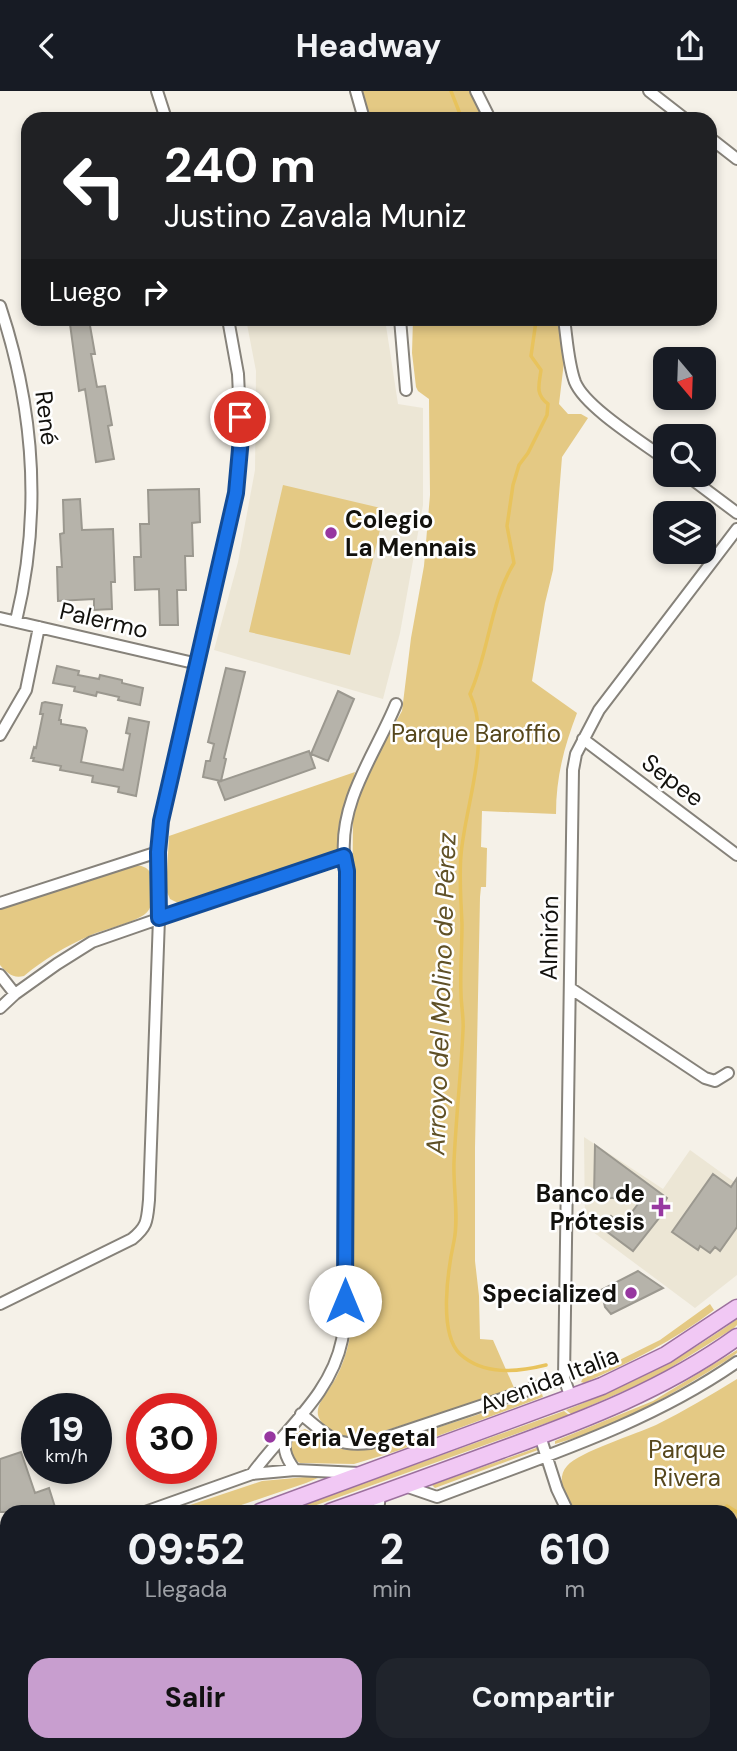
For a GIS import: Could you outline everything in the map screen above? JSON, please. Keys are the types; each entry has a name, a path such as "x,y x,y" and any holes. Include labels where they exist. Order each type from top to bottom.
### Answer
{"main road":[{"name":"Avenida Italia","path":"280,1505 572,1398 635,1372 737,1308"},
{"name":"Avenida Italia","path":"349,1505 540,1436 654,1388 737,1337"}],"street":[{"path":"157,91 164,112"},
{"path":"356,91 362,112"},
{"path":"476,91 487,112"},
{"path":"649,91 676,112"},
{"path":"717,143 737,159"},
{"name":"René","path":"0,306 22,387 33,478 32,532 26,580 16,621"},
{"path":"0,1304 132,1239 146,1225 159,918 158,852 161,821 236,493 240,425 238,374 229,326"},
{"path":"401,326 406,390"},
{"path":"565,326 572,373 579,391 592,405 653,450"},
{"path":"702,487 737,513"},
{"name":"Almirón","path":"572,1398 564,1378 573,770 576,754 599,710 737,529"},
{"name":"Palermo","path":"0,618 198,664"},
{"path":"0,735 26,690 39,627"},
{"path":"251,1473 320,1393 337,1358 345,1320 347,871 344,856 347,822 354,790 396,704"},
{"name":"Sepee","path":"583,739 737,855"},
{"path":"0,903 158,852"},
{"path":"0,1008 15,993 92,942 344,856"},
{"path":"0,975 15,993"},
{"path":"570,988 705,1078 715,1081 728,1073"},
{"path":"405,1486 437,1497 642,1418 737,1362"},
{"name":"Avenida Italia","path":"302,1414 329,1437 341,1443 370,1443 564,1378"},
{"path":"290,1429 284,1447 287,1459 295,1470"},
{"path":"540,1436 565,1505"},
{"name":"Avenida Italia","path":"164,1505 251,1473 295,1470 367,1474"},
{"path":"379,1505 380,1494"}],"shaded area":[{"name":"Colegio La Mennais","path":"247,326 386,326 398,404 423,408 423,505 400,633 383,699 214,650 238,562 255,470 256,371"},
{"name":"Banco de Prótesis","path":"584,1137 663,1189 690,1150 737,1184 737,1275 695,1308 585,1226"}],"green space":[{"path":"359,91 471,91 482,112 367,112"},
{"name":"Parque Baroffio","path":"413,326 560,326 564,362 559,404 568,414 581,414 588,418 562,457 553,570 532,681 577,713 562,762 557,787 556,814 482,811 481,847 487,848 486,887 481,887 480,897 475,1261 480,1339 493,1340 515,1390 358,1439 341,1435 324,1425 318,1411 344,1361 353,1314 353,814 363,780 402,711 424,566 430,495 429,399 416,387 412,353"},
{"path":"283,485 385,509 350,655 249,632"},
{"path":"355,772 337,852 178,903 170,899 166,890 169,836"},
{"path":"133,865 146,868 152,878 151,904 144,915 72,944 24,976 10,975 0,965 0,909"},
{"path":"710,1304 714,1310 668,1341 618,1367 581,1382 583,1378 660,1340"},
{"path":"737,1319 734,1328 654,1378 571,1414 566,1410 654,1370"},
{"path":"737,1350 729,1359 645,1408 601,1428 555,1444 555,1441 653,1401"},
{"name":"Parque Rivera","path":"737,1379 737,1505 569,1505 562,1477 567,1466 573,1461 656,1425"},
{"path":"542,1394 543,1397 397,1451 354,1464 300,1463 289,1450 297,1432 305,1429 345,1450 368,1450"},
{"path":"564,1411 569,1415 317,1505 302,1505"},
{"path":"539,1447 538,1450 435,1488 432,1485"},
{"path":"318,1478 242,1505 190,1505 262,1481"}],"building":[{"path":"70,326 90,326 95,354 91,354 97,387 105,386 112,425 108,426 114,459 96,462 85,389 79,391"},
{"path":"199,489 200,522 192,523 193,556 185,556 186,590 177,590 178,625 160,625 159,589 135,590 134,557 141,557 140,524 149,524 148,490"},
{"path":"80,499 82,530 113,529 115,582 111,582 112,609 94,610 94,599 58,601 57,567 62,567 60,534 64,533 63,500"},
{"path":"57,666 79,671 78,675 99,679 100,675 143,688 140,705 97,692 96,696 74,691 75,687 53,683"},
{"path":"226,668 245,672 221,781 203,777 206,761 210,761 214,744 208,742"},
{"path":"338,691 354,699 328,761 311,754"},
{"path":"42,703 62,705 59,720 61,724 85,728 87,731 81,762 123,770 130,734 126,733 129,718 149,722 136,796 118,792 119,787 92,782 93,776 60,770 61,766 33,761 34,758 31,758 34,747 36,748 43,714 40,714"},
{"path":"309,751 315,768 225,800 218,782"},
{"path":"595,1145 667,1198 660,1210 663,1213 633,1251 602,1228 611,1216 622,1225 641,1200 624,1186 614,1198 594,1198"},
{"path":"713,1174 731,1187 737,1178 737,1227 720,1251 715,1247 710,1253 700,1246 698,1250 672,1232"},
{"path":"638,1271 663,1288 611,1314 605,1307 601,1290"},
{"path":"21,1452 21,1484 32,1484 35,1493 49,1488 54,1505 0,1505 0,1459"}],"waterway":[{"name":"Arroyo del Molino de Pérez","path":"451,91 459,112"},
{"name":"Arroyo del Molino de Pérez","path":"535,326 531,356 541,370 539,389 541,397 548,404 547,415 519,465 513,485 507,526 514,563 500,594 470,694 476,712 478,752 460,863 463,1025 454,1162 455,1232 449,1268 447,1316 453,1344 469,1361 490,1369 502,1370 546,1365"}],"place":[{"name":"Colegio La Mennais","path":"331,533"},
{"name":"Banco de Prótesis","path":"661,1207"},
{"name":"Specialized","path":"631,1293"},
{"name":"Feria Vegetal","path":"270,1437"}],"route":[{"path":"240,417 241,438 236,493 161,821 158,852 159,918 344,856 347,871 345,1301"}]}
